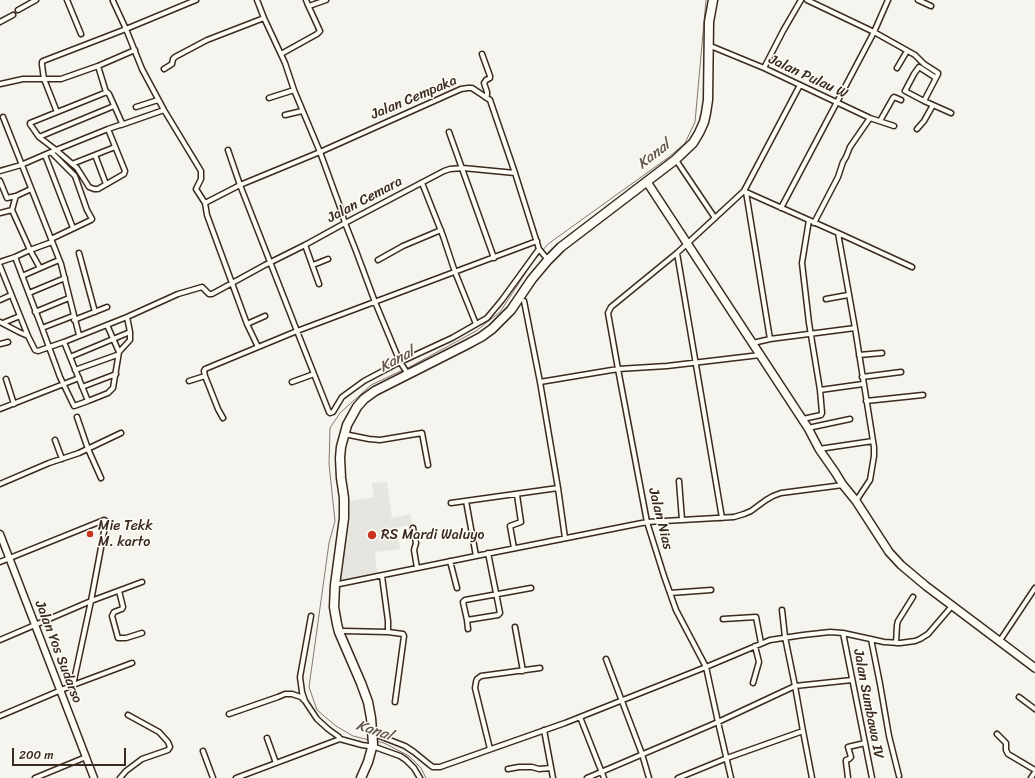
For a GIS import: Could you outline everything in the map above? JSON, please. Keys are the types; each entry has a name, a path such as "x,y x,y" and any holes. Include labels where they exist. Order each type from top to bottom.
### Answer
{"highway":[{"path":"711,50 709,22 713,0"},
{"path":"366,778 374,760 375,711 370,691 334,607 334,586 345,508 340,467 341,447 351,416 364,399 374,391 407,373 424,368 469,349 495,332 505,324 524,301 544,270 563,250 648,184 686,151 699,133 706,113 717,0"},
{"path":"361,778 375,741 368,702 339,632 338,618 339,584 349,516 345,461 346,447 353,421 361,408 377,394 481,337 492,329 511,310 547,259 648,184 678,164 696,145 708,124 711,100 710,71"}],"main road":[{"path":"648,184 808,428 819,449 836,472 843,485 856,501 889,552 912,575 999,642 1034,666"}],"street":[{"path":"18,10 36,0"},
{"path":"67,0 81,34"},
{"path":"57,112 44,79 42,65 43,61 196,0"},
{"path":"257,0 285,63 302,111 320,152 344,222 375,302 401,363 407,373"},
{"path":"281,54 320,31 306,0"},
{"path":"308,5 313,5 326,0"},
{"path":"764,68 783,31 802,0"},
{"path":"807,0 874,32 914,55 938,73 924,101"},
{"path":"781,208 874,32 888,0"},
{"path":"918,0 931,6"},
{"path":"113,1 142,69 158,100 201,171 201,179 196,189 204,204 232,283 258,347"},
{"path":"0,22 13,15"},
{"path":"164,70 172,64 173,59 207,40 264,18"},
{"path":"0,84 23,79 61,79 98,66 135,50"},
{"name":"Jalan Pulau W","path":"711,50 764,68 870,118 894,126"},
{"path":"897,68 907,51"},
{"path":"482,54 490,76 490,78 484,83 487,92 485,97 490,100 540,250 547,259"},
{"path":"98,66 106,92 109,94 122,123 120,126"},
{"path":"936,78 919,67 906,91 951,113"},
{"path":"722,518 676,253 745,191 800,85"},
{"name":"Jalan Cempaka","path":"204,204 240,185 320,152 461,89 472,88 485,97"},
{"path":"269,98 294,90"},
{"path":"106,92 30,124 39,137 77,168 89,187 96,190 125,172 108,129"},
{"path":"880,121 894,97 901,100"},
{"path":"136,107 158,100"},
{"path":"918,129 933,105"},
{"path":"39,137 114,106"},
{"path":"0,172 21,165 108,129 164,110"},
{"path":"285,115 302,111"},
{"path":"3,117 59,260 65,278 78,336"},
{"path":"814,223 838,177 850,147 870,118"},
{"path":"449,132 494,258"},
{"path":"72,164 115,147"},
{"path":"228,150 240,185 297,331 329,412 331,413 342,397 364,381 452,338 487,318 540,250"},
{"path":"0,262 15,257 52,240 92,219 75,176 51,152"},
{"path":"95,154 106,184"},
{"path":"45,155 73,228"},
{"path":"678,164 715,218"},
{"name":"Jalan Cemara","path":"127,317 178,294 203,288 209,294 212,294 270,262 305,245 344,222 444,171 463,168 515,173"},
{"path":"0,181 7,198 16,196 31,189"},
{"path":"422,182 476,324"},
{"path":"745,191 912,267"},
{"path":"745,191 770,339"},
{"path":"16,196 12,210 40,268"},
{"path":"0,213 12,210"},
{"path":"802,419 822,414 802,263 809,220"},
{"path":"378,260 402,246 441,230"},
{"path":"838,233 873,441 874,456 870,480 856,501"},
{"path":"223,418 205,376 205,369 297,331 537,241"},
{"path":"305,245 319,284"},
{"path":"79,253 95,312"},
{"name":"Jalan Nias","path":"676,253 611,307 609,312 618,369 647,522 676,610 706,667 731,778"},
{"path":"15,257 56,368 73,406 108,393 112,388 116,374 118,354 107,324"},
{"path":"313,265 328,259"},
{"path":"22,276 59,260"},
{"path":"0,266 35,350 38,351 64,342 127,317 130,341 118,354 75,370"},
{"path":"29,293 65,278"},
{"path":"0,300 11,295"},
{"path":"826,299 848,295"},
{"path":"35,312 69,298"},
{"path":"524,301 540,382 566,538"},
{"path":"42,328 107,308"},
{"path":"1,323 20,316"},
{"path":"248,324 265,316"},
{"path":"1,323 28,336"},
{"path":"753,343 770,339 855,328"},
{"path":"70,357 130,332"},
{"path":"0,344 8,342"},
{"path":"64,342 88,401"},
{"path":"859,354 882,353"},
{"path":"540,382 618,369 666,366 760,355"},
{"path":"862,377 901,372"},
{"path":"82,387 116,374"},
{"path":"292,382 314,374"},
{"path":"189,381 205,376"},
{"path":"0,409 79,378"},
{"path":"6,379 14,404"},
{"path":"820,390 863,384"},
{"path":"866,401 923,395"},
{"path":"77,417 100,478"},
{"path":"808,428 850,419"},
{"path":"0,484 49,463 88,449 121,433"},
{"path":"348,435 380,440 422,433 428,465"},
{"path":"55,440 62,459"},
{"path":"819,449 873,441"},
{"path":"679,481 682,520"},
{"path":"339,584 647,522 722,518 744,514 773,496 843,485"},
{"path":"451,503 517,495 558,488"},
{"path":"514,548 510,526 521,522 517,495"},
{"path":"466,500 476,556"},
{"path":"0,562 105,520 106,524 91,602 73,685"},
{"path":"413,528 416,543 414,550 417,568"},
{"name":"Jalan Yos Sudarso","path":"0,534 94,778"},
{"path":"467,620 499,614 488,553"},
{"path":"450,561 457,588"},
{"path":"382,576 388,632"},
{"path":"0,640 142,582"},
{"path":"468,629 464,601 531,588"},
{"path":"999,642 1035,588"},
{"path":"670,593 711,590"},
{"path":"119,591 123,607 122,609 114,612 112,616 118,638 126,638 142,634"},
{"path":"896,643 898,621 913,597"},
{"path":"236,778 244,777 276,763 340,739 362,745 375,741 405,746 434,767 443,766 580,717 770,640 830,632 844,633 884,642 896,643 915,641 925,637 952,606"},
{"path":"782,610 785,637 812,778"},
{"path":"305,701 300,678 311,616"},
{"path":"723,619 756,617 762,643"},
{"path":"514,627 523,671"},
{"path":"343,631 388,632 404,635 395,702"},
{"name":"Jalan Sumbawa IV","path":"844,633 872,778"},
{"path":"871,639 890,736 900,776"},
{"path":"752,683 759,662 755,646"},
{"path":"606,660 642,754 649,778"},
{"path":"0,716 60,690 132,663"},
{"path":"490,749 475,688 476,682 481,676 540,668"},
{"path":"587,778 718,722 795,686 852,680"},
{"path":"229,714 285,694 292,694 301,697 317,719 328,730 339,736 340,739"},
{"path":"1019,697 1035,709"},
{"path":"120,778 126,771 142,759 170,749 170,745 165,738 155,729 128,715"},
{"path":"580,717 604,778"},
{"path":"544,730 553,778"},
{"path":"678,778 727,758 803,731"},
{"path":"997,734 1005,741 1008,754 1035,771 1031,778"},
{"path":"267,738 276,763"},
{"path":"375,741 406,760 414,768 420,778"},
{"path":"848,778 846,760 851,758 848,747 865,743"},
{"path":"203,751 213,778"},
{"path":"35,778 86,757"},
{"path":"508,769 532,767 539,770 551,768"}],"shaded area":[{"name":"RS Mardi Waluyo","path":"387,482 392,518 410,514 412,524 396,528 400,549 375,552 377,573 343,581 340,578 350,517 350,501 374,497 372,483"}],"waterway":[{"name":"Kanal","path":"542,251 548,244 669,157 685,143 695,122 706,0"},
{"name":"Kanal","path":"406,369 476,331 500,312 534,260 540,254"},
{"name":"Kanal","path":"369,740 353,736 336,726 317,710 309,687 329,543 335,521 329,464 330,428 340,413 371,385 403,370"},
{"name":"Kanal","path":"376,741 384,743 409,756 421,768 426,778"}],"place":[{"name":"Mie Tekk M. karto","path":"90,534"},
{"name":"RS Mardi Waluyo","path":"372,535"}]}
